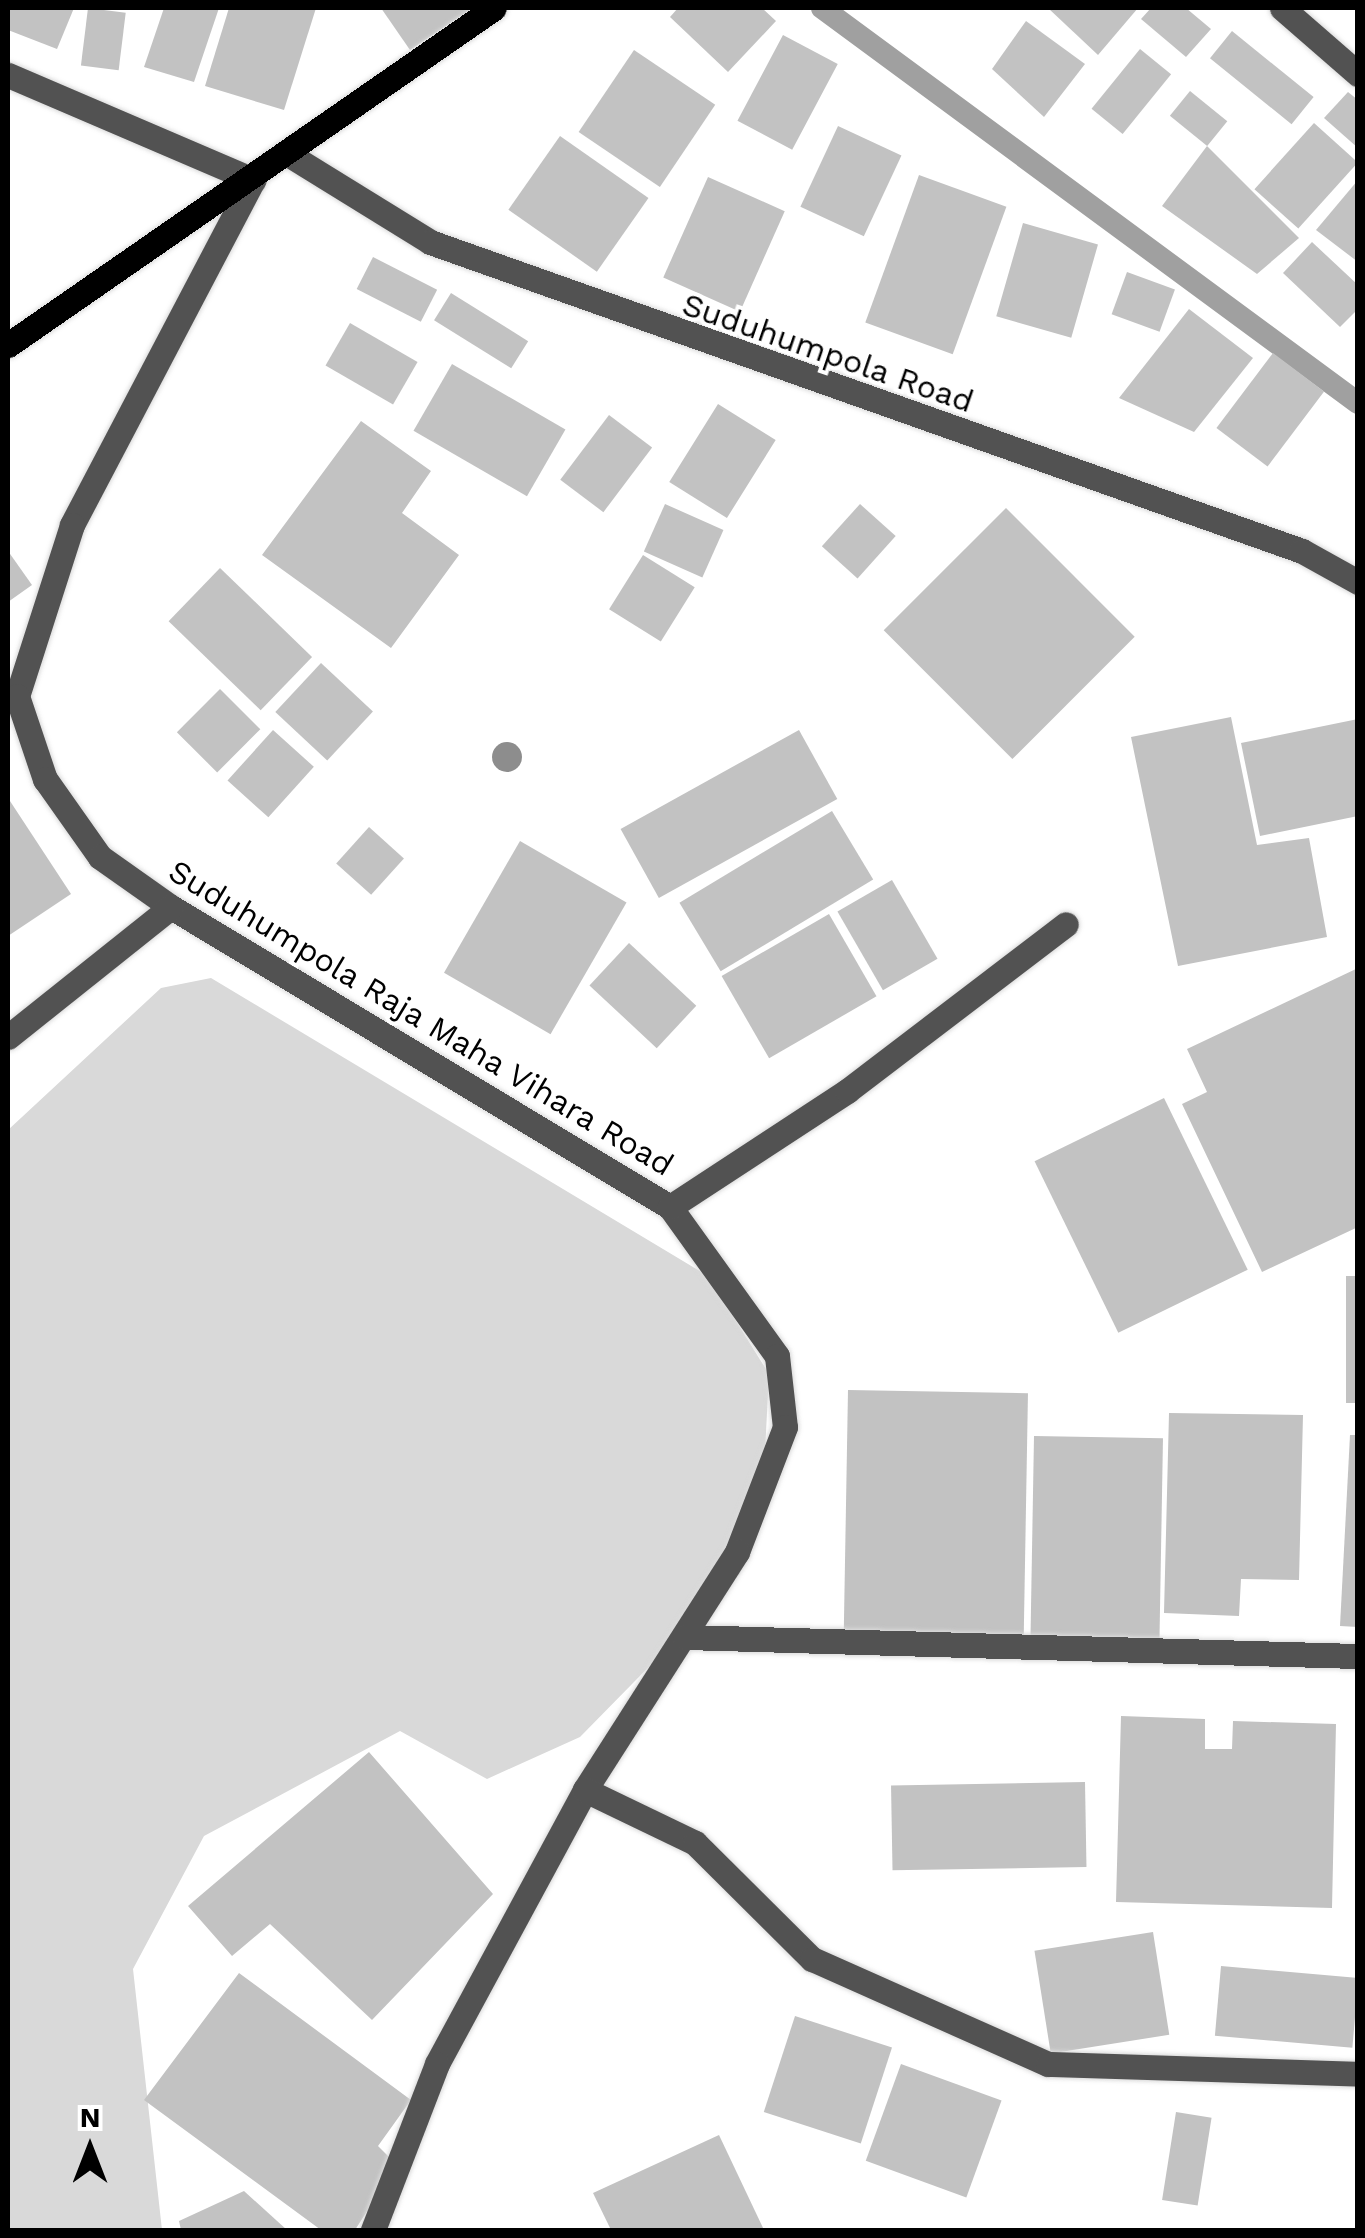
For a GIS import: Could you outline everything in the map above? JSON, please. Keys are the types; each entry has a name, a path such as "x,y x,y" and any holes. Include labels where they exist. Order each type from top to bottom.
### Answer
{"main road":[{"path":"8,345 292,156 494,8"}],"street":[{"path":"1282,8 1358,74"},
{"path":"8,75 253,180"},
{"name":"Suduhumpola Road","path":"292,156 430,242 1302,551 1358,582"},
{"name":"Suduhumpola Raja Maha Vihara Road","path":"253,180 72,525 17,696 45,779 100,857 170,907 670,1207 778,1356 784,1428 737,1552 585,1790 438,2064 373,2230"},
{"path":"8,1038 170,907"},
{"path":"670,1207 847,1090 1066,924"},
{"path":"685,1637 1358,1656"},
{"path":"585,1790 695,1844 812,1958 1048,2064 1358,2074"}],"shaded area":[{"path":"211,978 708,1276 769,1374 764,1471 740,1574 580,1737 487,1779 400,1731 204,1836 133,1969 162,2230 8,2230 8,1130 161,988"}],"building":[{"path":"8,8 74,8 57,49 8,30"},
{"path":"88,8 126,13 119,70 81,66"},
{"path":"164,8 219,8 194,82 144,67"},
{"path":"229,8 316,8 284,110 205,86"},
{"path":"381,8 473,8 410,50"},
{"path":"678,8 762,8 776,21 728,72 670,17"},
{"path":"1048,8 1138,8 1098,55"},
{"path":"1151,8 1186,8 1211,29 1186,57 1141,19"},
{"path":"1026,21 1085,64 1044,117 992,69"},
{"path":"1232,31 1314,97 1292,124 1210,58"},
{"path":"783,35 838,64 792,150 737,121"},
{"path":"1140,49 1171,74 1123,134 1092,109"},
{"path":"634,50 715,105 660,187 579,132"},
{"path":"1190,91 1227,121 1207,146 1170,116"},
{"path":"1348,92 1358,100 1358,148 1324,118"},
{"path":"1314,123 1358,162 1298,229 1254,189"},
{"path":"838,126 901,156 864,236 800,207"},
{"path":"560,136 648,198 597,272 508,210"},
{"path":"1207,146 1299,238 1257,274 1162,206"},
{"path":"919,175 1006,207 953,354 865,323"},
{"path":"708,177 785,211 740,312 663,277"},
{"path":"1358,180 1358,262 1316,230"},
{"path":"1023,223 1098,244 1071,338 996,316"},
{"path":"1312,242 1358,285 1358,309 1340,327 1283,273"},
{"path":"373,257 437,290 421,322 357,289"},
{"path":"1127,272 1175,289 1160,332 1112,314"},
{"path":"451,293 528,341 511,368 434,320"},
{"path":"1189,309 1253,358 1194,432 1119,398"},
{"path":"350,323 418,362 393,404 326,365"},
{"path":"1273,353 1324,392 1268,467 1216,428"},
{"path":"452,364 565,429 527,496 414,431"},
{"path":"718,404 776,440 727,518 669,482"},
{"path":"609,415 652,447 603,512 560,480"},
{"path":"361,421 431,471 402,513 459,555 391,648 262,555"},
{"path":"665,504 723,530 702,578 644,552"},
{"path":"860,504 896,536 858,578 822,546"},
{"path":"1006,508 1135,637 1012,759 884,630"},
{"path":"8,551 32,585 8,602"},
{"path":"643,555 695,587 661,642 609,609"},
{"path":"220,568 312,657 261,710 169,621"},
{"path":"321,663 373,711 327,760 275,712"},
{"path":"220,689 260,729 217,772 177,732"},
{"path":"1231,717 1257,845 1309,838 1327,937 1178,966 1131,737"},
{"path":"1358,719 1358,816 1260,836 1241,743"},
{"path":"273,730 314,767 268,817 227,781"},
{"path":"799,730 837,799 659,898 621,829"},
{"path":"8,798 71,894 8,936"},
{"path":"832,811 873,880 721,971 679,903"},
{"path":"369,827 404,858 371,895 336,863"},
{"path":"520,841 627,902 551,1034 444,973"},
{"path":"892,880 937,959 883,990 837,911"},
{"path":"829,914 876,996 769,1058 722,976"},
{"path":"629,943 696,1006 657,1048 589,985"},
{"path":"1358,968 1358,1227 1262,1272 1182,1104 1207,1092 1187,1049"},
{"path":"1164,1098 1248,1270 1118,1333 1035,1161"},
{"path":"1346,1276 1358,1276 1358,1403 1346,1403"},
{"path":"848,1390 1028,1393 1024,1645 844,1642"},
{"path":"1169,1413 1303,1415 1299,1580 1241,1579 1239,1616 1164,1613"},
{"path":"1350,1435 1358,1435 1358,1627 1340,1626"},
{"path":"1034,1436 1163,1438 1159,1638 1031,1636"},
{"path":"1121,1716 1205,1719 1205,1749 1232,1749 1233,1721 1336,1724 1332,1908 1116,1902"},
{"path":"369,1752 493,1894 372,2020 270,1924 232,1956 188,1906"},
{"path":"1085,1782 1086,1867 893,1870 891,1785"},
{"path":"1153,1932 1169,2035 1051,2053 1034,1951"},
{"path":"1221,1966 1358,1978 1352,2048 1215,2036"},
{"path":"239,1973 411,2100 378,2146 397,2165 355,2230 321,2230 144,2100"},
{"path":"795,2016 892,2048 861,2144 764,2112"},
{"path":"901,2064 1002,2101 966,2197 866,2161"},
{"path":"1176,2112 1212,2118 1198,2206 1162,2200"},
{"path":"719,2135 764,2230 611,2230 593,2193"},
{"path":"244,2191 287,2230 181,2230 179,2221"}],"waterway":[{"path":"822,8 1358,403"}]}
